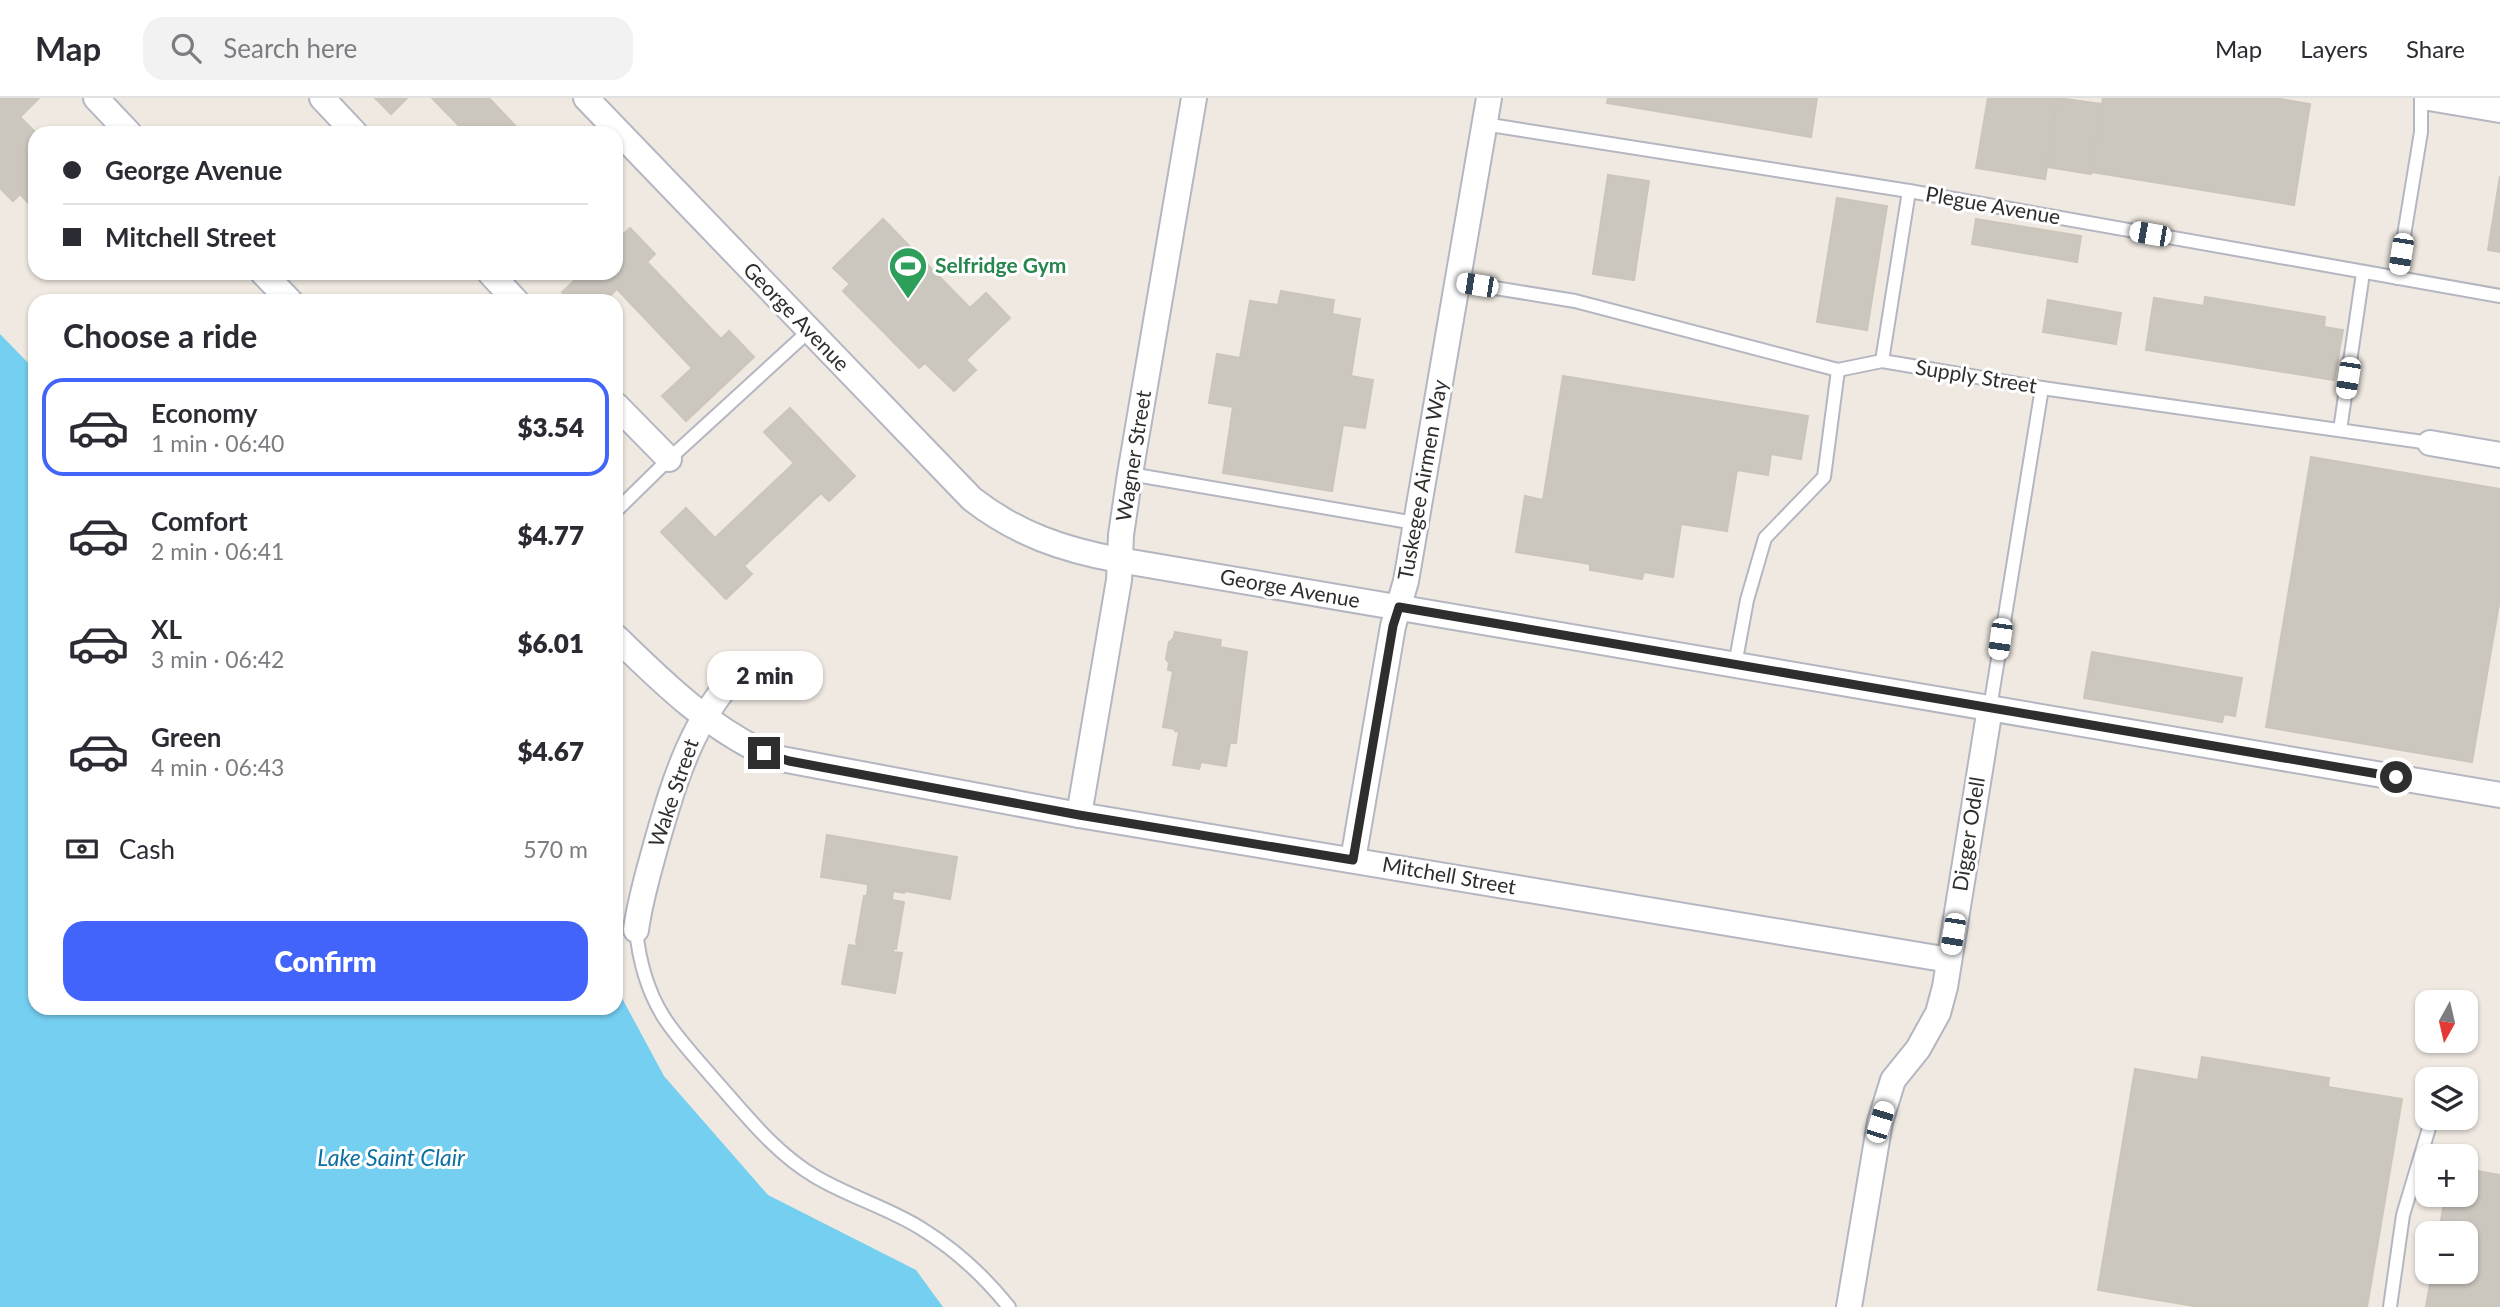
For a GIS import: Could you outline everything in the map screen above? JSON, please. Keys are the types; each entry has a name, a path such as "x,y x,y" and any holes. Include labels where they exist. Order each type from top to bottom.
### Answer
{"street":[{"path":"96,98 123,126"},
{"path":"322,98 348,126"},
{"name":"George Avenue","path":"586,98 613,126"},
{"name":"Wagner Street","path":"1079,815 1119,580 1121,535 1130,474 1194,98"},
{"name":"Tuskegee Airmen Way","path":"1353,860 1393,626 1406,581 1489,98"},
{"path":"2429,98 2500,110"},
{"name":"George Avenue","path":"623,136 940,467 990,513 1044,541 1119,560 2500,795"},
{"path":"270,280 283,294"},
{"path":"496,280 509,294"},
{"path":"623,412 669,460"},
{"name":"Supply Street","path":"2430,443 2500,455"},
{"name":"Mitchell Street","path":"623,644 663,683 704,715 776,758 1079,815 1949,960"},
{"name":"Wake Street","path":"636,930 639,905 676,774 704,715 740,670"},
{"name":"Digger Odell","path":"1849,1307 1880,1122 1893,1080 1918,1049 1938,1013 1990,708"}],"lane":[{"path":"2397,278 2421,132 2421,98"},
{"name":"Plegue Avenue","path":"1484,124 1909,191 2500,296"},
{"path":"1882,361 1909,191"},
{"path":"2340,430 2363,273"},
{"name":"Supply Street","path":"1458,282 1575,301 1838,370 1882,361 2042,388 2430,443"},
{"path":"623,504 810,330"},
{"path":"1735,665 1747,600 1765,538 1824,477 1838,370"},
{"name":"Digger Odell","path":"1990,708 2042,388"},
{"path":"1130,474 1415,523"},
{"path":"636,930 639,955 650,991 662,1014 677,1036 762,1134 817,1178 920,1228 951,1249 986,1279 1009,1307"},
{"path":"2390,1307 2403,1215 2428,1130"}],"water":[{"name":"Lake Saint Clair","path":"0,334 28,363 28,1015 623,1015 623,1000 664,1076 768,1195 916,1270 943,1307 0,1307"}],"building":[{"path":"0,98 39,98 20,117 29,126 28,203 20,194 13,201 0,188"},
{"path":"375,98 407,98 391,114"},
{"path":"432,98 489,98 515,126 459,126"},
{"path":"1608,98 1817,98 1811,137 1607,103"},
{"path":"1988,98 2058,98 2045,179 1976,168"},
{"path":"2058,98 2102,104 2091,174 2047,167"},
{"path":"2103,98 2274,98 2310,104 2294,205 2091,172"},
{"path":"1608,175 1649,181 1634,280 1593,274"},
{"path":"2500,176 2500,252 2488,250"},
{"path":"1837,198 1887,206 1867,330 1817,322"},
{"name":"Selfridge Gym","path":"883,219 970,308 986,293 1010,318 966,360 976,370 954,391 925,363 919,368 843,291 850,284 833,268"},
{"path":"1976,219 2081,236 2077,262 1972,244"},
{"path":"630,228 655,254 647,262 721,339 729,331 754,357 686,421 662,396 692,368 623,294 617,289 612,294 562,292 575,280 623,280 623,234"},
{"path":"1281,291 1334,300 1332,314 1360,319 1351,376 1373,380 1365,428 1343,425 1332,491 1223,473 1233,407 1209,403 1217,354 1240,358 1250,301 1278,305"},
{"path":"2205,297 2325,317 2324,327 2343,330 2334,380 2146,350 2154,298 2204,306"},
{"path":"2048,300 2121,313 2116,344 2043,332"},
{"path":"1563,376 1808,416 1801,459 1771,454 1768,475 1737,470 1727,531 1681,524 1673,577 1644,572 1642,579 1590,570 1590,564 1516,552 1525,496 1543,500"},
{"path":"790,408 855,476 829,501 821,493 744,566 752,574 726,599 661,532 686,508 715,538 794,463 764,432"},
{"path":"2311,457 2500,489 2500,598 2472,762 2266,727"},
{"path":"1175,632 1221,640 1220,647 1247,652 1236,743 1230,743 1226,766 1201,762 1199,769 1173,765 1179,732 1163,727 1173,671 1168,670 1169,663 1166,659 1169,642"},
{"path":"2092,652 2242,678 2235,716 2224,714 2222,722 2084,698"},
{"path":"827,835 957,857 950,899 893,891 892,900 904,902 896,949 893,948 893,952 902,953 895,993 842,984 849,945 858,946 856,942 868,887 867,884 821,877"},
{"path":"2202,1057 2329,1078 2328,1087 2402,1099 2367,1307 2200,1307 2098,1290 2135,1069 2198,1080"},
{"path":"2478,1171 2500,1175 2500,1307 2426,1307 2430,1284 2478,1284 2478,1221 2441,1221 2443,1207 2478,1207"}],"place":[{"name":"Selfridge Gym","path":"908,300"}],"route":[{"path":"764,753 789,761 1079,815 1353,860 1393,626 1399,607 2396,777"}]}
